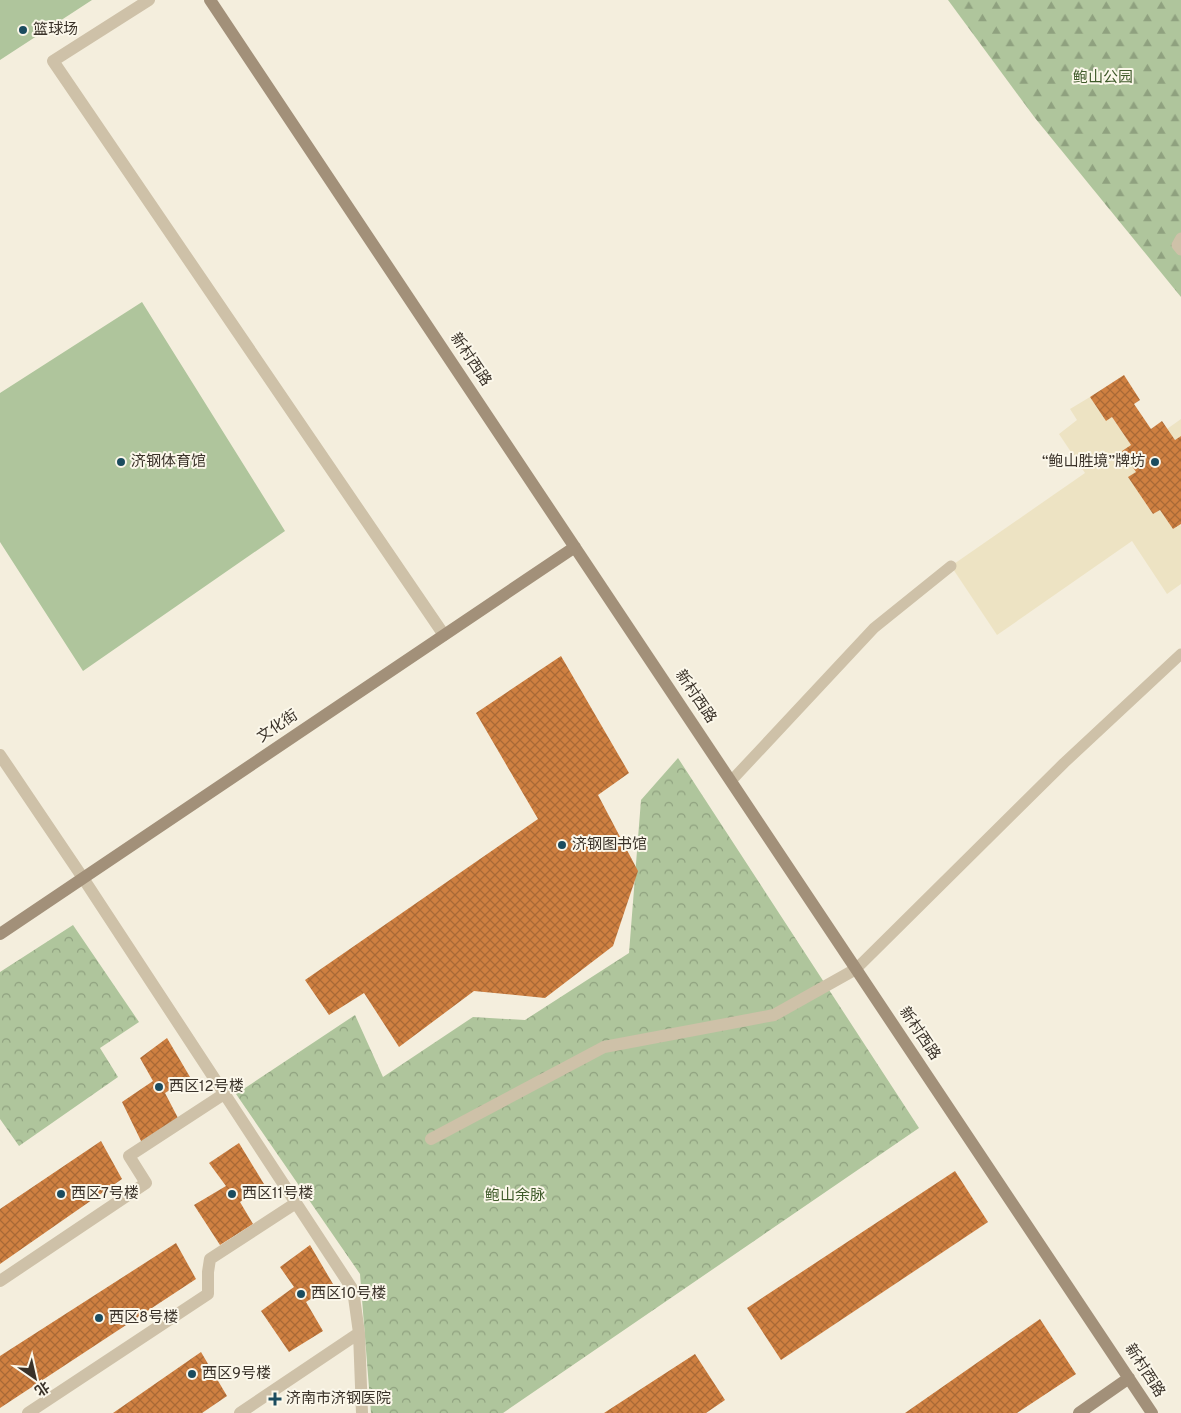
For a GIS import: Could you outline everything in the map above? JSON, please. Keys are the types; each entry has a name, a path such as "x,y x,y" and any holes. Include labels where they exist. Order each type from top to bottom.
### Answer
{"street":[{"path":"149,0 53,62 444,636"},
{"name":"新村西路","path":"210,0 1152,1413"},
{"name":"文化街","path":"0,934 575,547"},
{"path":"0,755 84,878 352,1290 359,1333 362,1413"},
{"path":"431,1139 604,1047 774,1015 856,969"},
{"path":"0,1281 146,1183 129,1156 224,1094"},
{"path":"28,1413 208,1294 210,1259 296,1203"},
{"path":"240,1413 359,1333"},
{"path":"1078,1413 1130,1378"}],"lane":[{"path":"1181,238 1177,245 1181,250"},
{"path":"731,781 874,628 951,566"},
{"path":"856,969 1064,763 1181,654"}],"green space":[{"name":"篮球场","path":"0,0 92,0 0,60"},
{"name":"鲍山公园","path":"948,0 1181,0 1181,297 1035,118"},
{"name":"济钢体育馆","path":"142,302 285,531 83,671 0,542 0,393"},
{"name":"鲍山余脉","path":"678,758 919,1128 503,1413 371,1413 360,1274 236,1094 355,1015 383,1077 473,1017 525,1020 629,953 641,800"},
{"path":"73,925 139,1022 100,1048 118,1077 19,1146 0,1119 0,972"}],"shaded area":[{"path":"1090,397 1106,420 1112,417 1131,445 1136,472 1129,477 1153,514 1160,510 1173,529 1181,526 1181,584 1167,594 1132,541 997,635 951,566 1085,473 1059,434 1077,420 1070,409"},
{"path":"1181,419 1181,436 1175,440 1167,429"}],"building":[{"name":"“鲍山胜境”牌坊","path":"1124,375 1140,400 1134,404 1151,429 1162,421 1175,440 1181,436 1181,524 1173,529 1160,510 1153,514 1128,477 1136,472 1122,451 1131,445 1112,417 1106,421 1090,397"},
{"name":"济钢图书馆","path":"561,656 629,773 598,795 638,871 613,946 545,998 474,991 399,1047 364,993 329,1015 305,980 538,819 476,713"},
{"name":"西区12号楼","path":"167,1038 190,1077 165,1093 178,1118 142,1143 122,1102 153,1081 140,1058"},
{"name":"西区7号楼","path":"101,1141 122,1179 0,1264 0,1209"},
{"name":"西区11号楼","path":"239,1143 264,1184 240,1202 253,1224 220,1245 194,1205 226,1186 209,1163"},
{"path":"955,1171 988,1222 781,1360 747,1308"},
{"name":"西区8号楼","path":"176,1243 196,1279 0,1408 0,1356"},
{"name":"西区10号楼","path":"310,1245 333,1284 306,1302 323,1331 289,1352 261,1311 294,1287 280,1267"},
{"path":"1040,1319 1076,1374 1017,1413 905,1413"},
{"name":"西区9号楼","path":"201,1352 227,1396 202,1413 113,1413"},
{"path":"695,1354 725,1400 706,1413 604,1413"}],"place":[{"name":"篮球场","path":"23,30"},
{"name":"济钢体育馆","path":"121,462"},
{"name":"“鲍山胜境”牌坊","path":"1155,462"},
{"name":"济钢图书馆","path":"562,845"},
{"name":"西区12号楼","path":"159,1087"},
{"name":"西区7号楼","path":"61,1194"},
{"name":"西区11号楼","path":"232,1194"},
{"name":"西区10号楼","path":"301,1294"},
{"name":"西区8号楼","path":"99,1318"},
{"name":"西区9号楼","path":"192,1374"},
{"name":"济南市济钢医院","path":"275,1399"}]}
